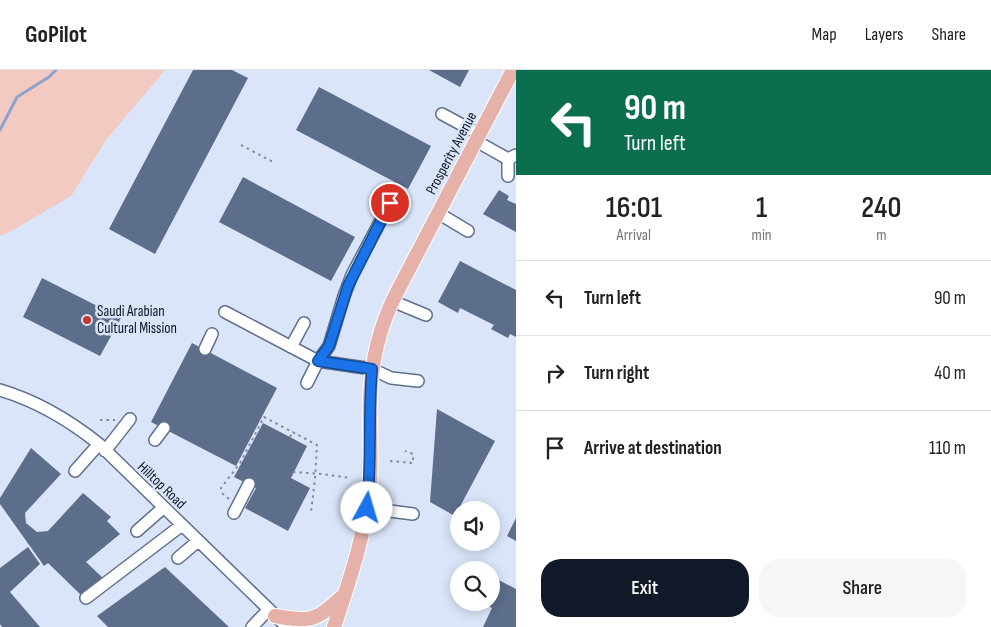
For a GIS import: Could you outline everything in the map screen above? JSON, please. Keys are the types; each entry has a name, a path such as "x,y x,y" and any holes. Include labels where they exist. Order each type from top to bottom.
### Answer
{"main road":[{"name":"Prosperity Avenue","path":"334,627 359,545 367,508 371,453 370,404 372,369 380,335 392,301 514,70"},
{"path":"272,612 300,619 312,619 324,612 345,594"}],"street":[{"path":"442,114 477,138 512,157 508,176"},
{"path":"307,383 318,361 329,346 347,289 390,203"},
{"path":"438,212 468,231"},
{"path":"392,301 426,315"},
{"path":"224,312 318,361 372,369 391,378 418,381"},
{"path":"291,347 304,323"},
{"path":"204,350 212,334"},
{"name":"Hilltop Road","path":"0,390 16,394 53,411 83,431 287,627"},
{"path":"75,471 102,448 130,419"},
{"path":"155,440 164,428"},
{"path":"236,510 249,484"},
{"path":"137,531 164,508"},
{"path":"367,508 413,514"},
{"path":"86,598 182,525"},
{"path":"178,558 198,541"},
{"path":"252,627 272,612"}],"path":[{"path":"241,145 273,162"},
{"path":"236,510 222,493 221,488 240,463 264,416 317,445 316,474 311,512"},
{"path":"290,437 293,431"},
{"path":"390,461 413,463 413,454 405,451"},
{"path":"294,472 350,478"}],"shaded area":[{"path":"0,70 165,70 106,140 71,196 0,236"}],"building":[{"path":"193,70 232,70 248,78 155,254 109,229"},
{"path":"429,70 469,70 460,87"},
{"path":"319,87 431,146 408,189 296,130"},
{"path":"243,177 355,237 331,281 219,222"},
{"path":"499,190 509,196 507,200 516,204 516,232 483,214"},
{"path":"460,261 516,290 516,337 510,334 508,338 491,329 494,325 460,308 458,313 438,302"},
{"path":"42,278 121,318 100,356 23,317"},
{"path":"192,343 277,388 236,466 151,422"},
{"path":"437,409 495,441 463,501 450,501 450,513 430,502"},
{"path":"263,423 307,446 291,478 310,488 288,531 245,508 256,488 234,477"},
{"path":"31,448 61,474 25,513 26,523 37,532 48,531 83,493 111,517 107,521 120,534 86,562 105,580 83,597 48,563 44,566 0,504 0,498"},
{"path":"516,518 516,541 507,536"},
{"path":"28,547 40,564 10,592 40,627 2,627 0,624 0,568"},
{"path":"165,567 229,627 108,627 97,616"},
{"path":"500,581 516,589 516,627 483,627 491,611 500,611"}],"waterway":[{"path":"0,130 17,97 49,77 56,70"}],"place":[{"name":"Saudi Arabian Cultural Mission","path":"87,320"}],"route":[{"path":"367,508 371,453 370,404 372,369 318,361 329,346 352,275 390,203"}]}
